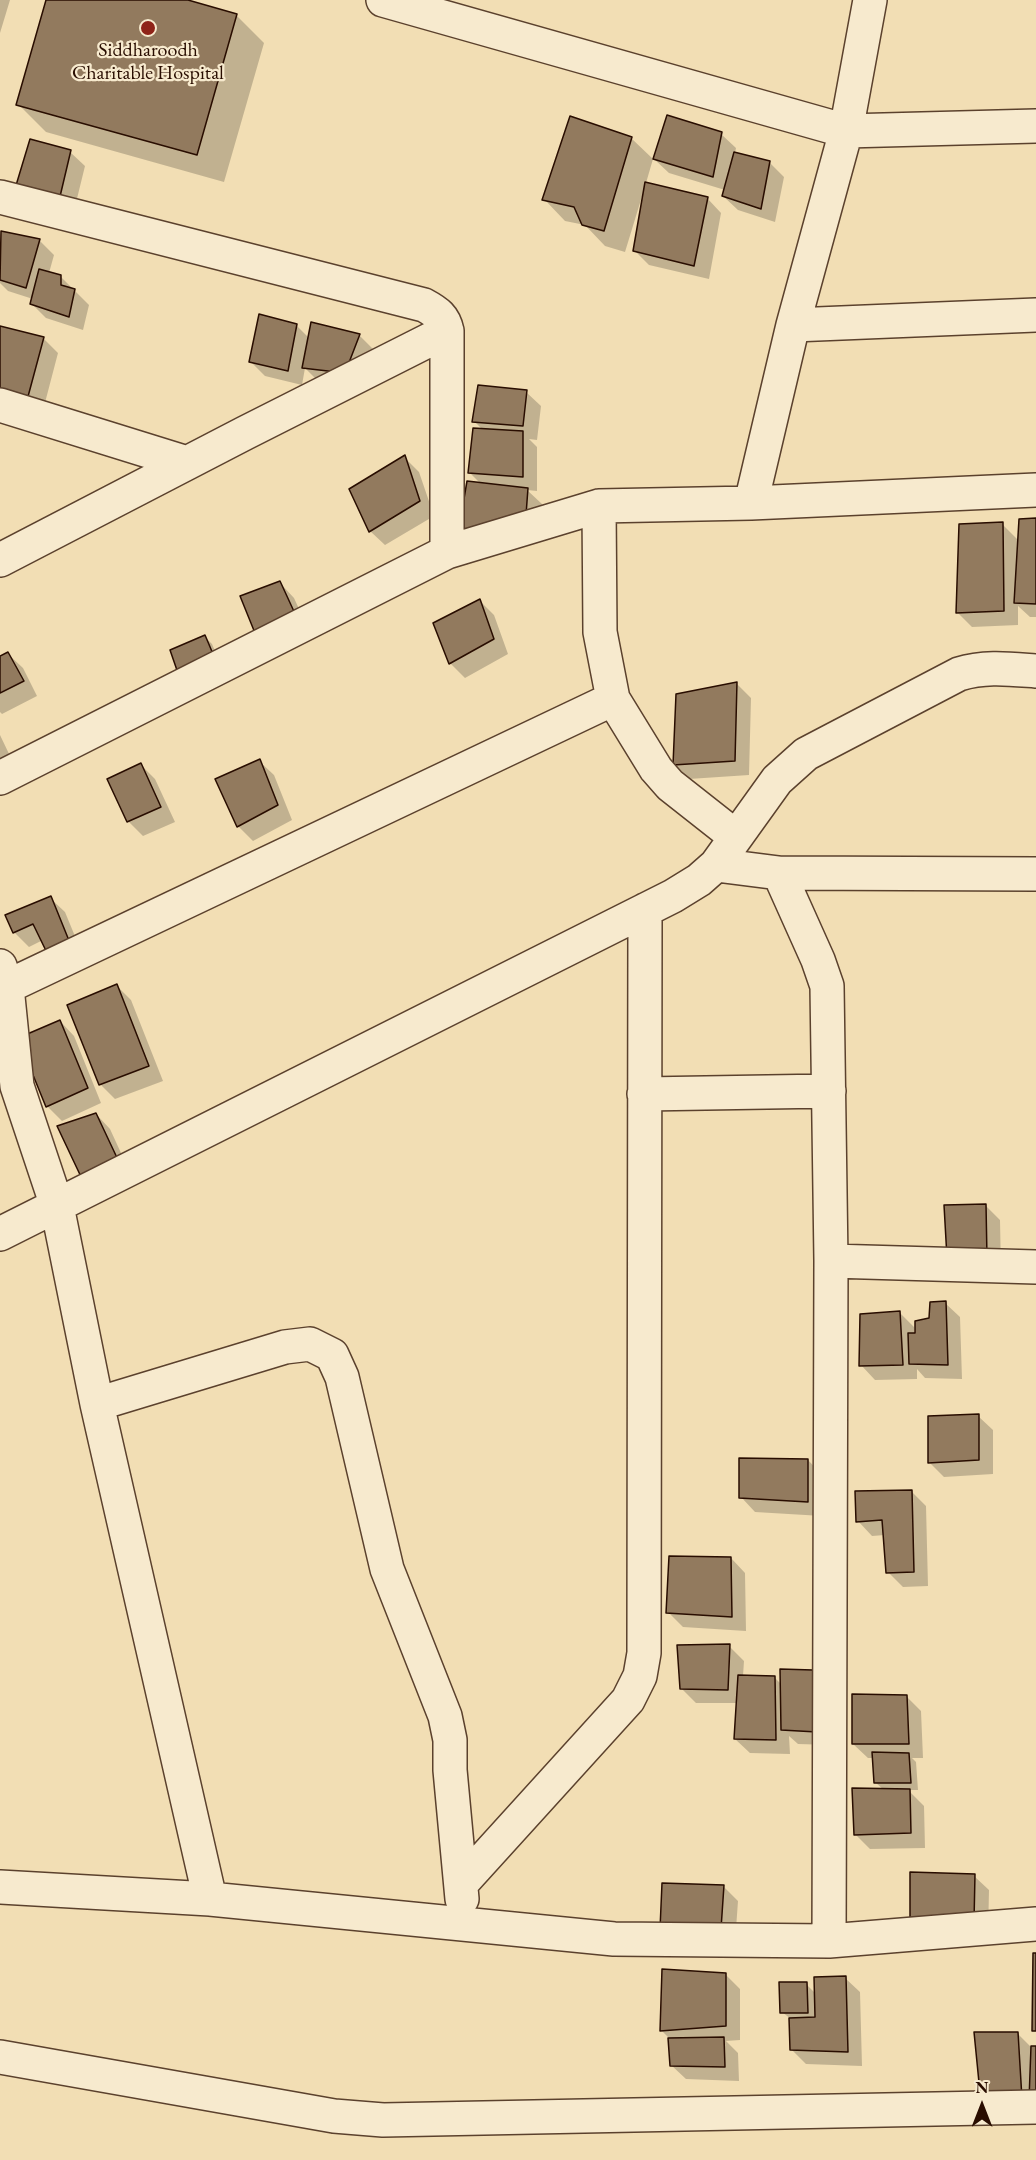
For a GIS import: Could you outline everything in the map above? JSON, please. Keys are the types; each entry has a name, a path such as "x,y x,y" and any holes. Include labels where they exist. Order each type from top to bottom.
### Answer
{"street":[{"path":"383,0 846,131 1036,126"},
{"path":"751,503 793,325 846,131 870,0"},
{"path":"0,197 424,305 435,311 445,319 447,331 447,552"},
{"path":"793,325 1036,315"},
{"path":"0,560 447,331"},
{"path":"0,405 187,463"},
{"path":"0,777 447,552 599,506 751,503 1036,490"},
{"path":"599,506 600,632 613,699 656,769 670,785 736,837"},
{"path":"0,1234 645,910 690,885 716,865 777,780 806,754 959,674 994,667 1036,671"},
{"path":"210,1899 97,1404 57,1206 17,1086 2,981 613,699"},
{"path":"716,865 779,873 1036,874"},
{"path":"779,873 818,960 827,986 831,1262 829,1941"},
{"path":"461,1884 628,1700 639,1676 644,1653 645,910"},
{"path":"644,1094 829,1091"},
{"path":"831,1262 1036,1267"},
{"path":"97,1404 285,1347 310,1344 332,1355 342,1377 387,1569 445,1716 450,1740 450,1770 464,1924"},
{"path":"0,1887 210,1899 614,1939 829,1941 1036,1924"},
{"path":"0,2056 334,2116 383,2120 1036,2107"}],"building":[{"path":"46,0 188,0 237,14 197,155 16,105"},
{"path":"667,115 722,132 713,177 653,159"},
{"path":"570,116 632,137 604,231 582,225 574,207 542,200"},
{"path":"30,139 71,150 58,205 14,192"},
{"path":"734,152 770,161 761,209 722,196"},
{"path":"645,182 708,197 694,266 633,251"},
{"path":"1,231 40,239 26,288 0,280"},
{"path":"39,269 61,275 61,285 75,289 69,317 30,304"},
{"path":"259,314 297,324 288,371 249,362"},
{"path":"311,322 360,334 345,373 302,368"},
{"path":"0,326 44,337 26,404 0,398"},
{"path":"478,385 527,390 523,426 472,422"},
{"path":"473,428 523,431 523,477 468,473"},
{"path":"405,455 420,501 369,532 349,489"},
{"path":"467,481 528,488 526,515 457,540"},
{"path":"1036,518 1036,604 1014,603 1019,519"},
{"path":"1003,522 1004,611 956,613 959,524"},
{"path":"280,581 297,618 257,638 240,596"},
{"path":"480,599 494,639 449,664 433,623"},
{"path":"205,635 216,661 180,679 170,650"},
{"path":"8,652 24,681 0,693 0,656"},
{"path":"737,682 735,761 673,765 676,694"},
{"path":"260,759 278,805 237,827 215,779"},
{"path":"141,763 161,807 127,822 107,779"},
{"path":"51,896 72,948 50,959 33,924 13,933 5,915"},
{"path":"117,984 149,1066 99,1085 67,1005"},
{"path":"60,1020 88,1088 46,1107 18,1038"},
{"path":"96,1113 119,1162 83,1181 57,1126"},
{"path":"986,1204 987,1258 947,1258 944,1205"},
{"path":"946,1301 948,1365 909,1364 908,1333 915,1333 915,1321 929,1318 930,1302"},
{"path":"900,1311 903,1365 859,1366 860,1314"},
{"path":"979,1414 979,1460 928,1463 928,1416"},
{"path":"739,1458 808,1459 808,1502 739,1498"},
{"path":"912,1490 914,1572 886,1573 882,1520 856,1522 855,1491"},
{"path":"669,1556 731,1557 732,1617 666,1613"},
{"path":"730,1644 728,1690 680,1689 677,1645"},
{"path":"780,1669 813,1670 817,1732 781,1730"},
{"path":"738,1675 775,1676 776,1740 734,1739"},
{"path":"852,1694 907,1695 909,1744 852,1744"},
{"path":"872,1752 909,1753 911,1783 874,1783"},
{"path":"852,1788 910,1789 911,1833 854,1835"},
{"path":"910,1872 975,1874 974,1922 910,1926"},
{"path":"662,1883 724,1885 721,1929 660,1929"},
{"path":"1033,1953 1036,1953 1036,2031 1032,2031"},
{"path":"662,1969 726,1973 726,2026 660,2031"},
{"path":"846,1976 848,2052 790,2050 789,2018 815,2017 814,1977"},
{"path":"779,1982 807,1982 808,2013 780,2013"},
{"path":"974,2032 1018,2032 1022,2099 981,2103"},
{"path":"724,2037 725,2067 670,2066 668,2038"},
{"path":"1031,2046 1036,2046 1036,2100 1029,2100"}],"place":[{"name":"Siddharoodh Charitable Hospital","path":"148,28"}]}
